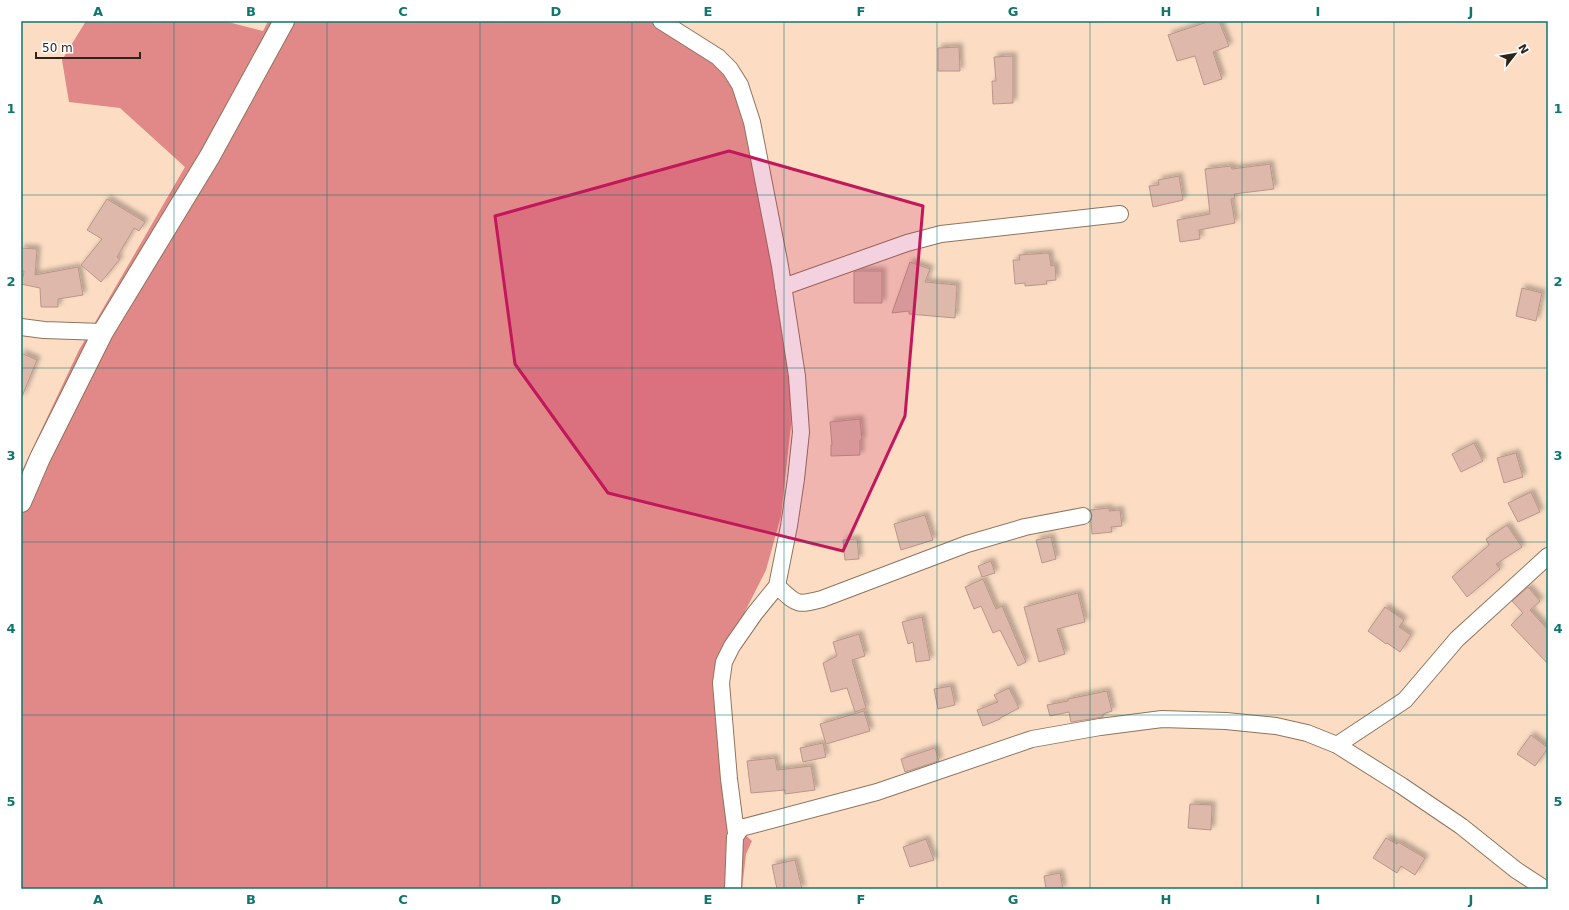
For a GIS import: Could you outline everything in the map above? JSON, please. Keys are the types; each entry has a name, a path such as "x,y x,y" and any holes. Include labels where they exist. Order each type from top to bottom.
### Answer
{"main road":[{"path":"21,501 40,458 103,332 210,156 284,21"}],"street":[{"path":"661,21 718,57 730,69 740,85 752,122 783,287 797,376 801,432 789,526 777,586 732,646 724,662 721,683 729,779 736,833 733,889"},
{"path":"783,287 907,243 941,234 1120,214"},
{"path":"21,327 44,330 103,332"},
{"path":"777,586 795,602 802,604 822,599 967,544 1025,527 1084,516"},
{"path":"1337,745 1405,700 1457,639 1548,556"},
{"path":"736,833 741,828 877,792 1032,739 1100,727 1162,719 1226,720 1308,733 1337,745 1402,786 1461,826 1516,870 1545,889"}],"highlighted area":[{"path":"729,151 923,206 905,416 843,551 608,493 515,364 495,216"}],"shaded area":[{"path":"86,21 224,21 263,31 268,21 676,21 711,52 750,119 790,376 791,425 781,516 766,570 728,645 727,681 742,832 752,841 746,854 742,889 21,889 21,473 79,350 185,167 120,108 69,102 62,60"}],"building":[{"path":"1210,21 1219,21 1229,46 1213,52 1222,79 1204,85 1195,56 1177,61 1168,35"},
{"path":"959,47 960,71 938,71 938,48"},
{"path":"1013,56 1013,103 993,104 992,81 996,81 994,57"},
{"path":"1270,164 1274,189 1234,194 1235,198 1231,199 1235,223 1199,230 1200,239 1180,242 1177,220 1210,214 1205,169 1231,166 1232,169"},
{"path":"1179,176 1183,200 1153,207 1149,186 1159,185 1158,180"},
{"path":"107,199 145,222 139,231 134,228 117,257 120,259 101,282 81,265 102,239 87,230"},
{"path":"21,248 37,249 35,275 78,267 83,295 58,299 58,307 41,307 40,288 21,284 21,278 23,277 24,271 21,271"},
{"path":"1049,253 1051,266 1055,265 1056,280 1046,281 1047,284 1025,286 1025,283 1015,284 1013,260 1020,260 1019,255"},
{"path":"910,262 930,269 925,282 957,285 955,318 909,314 909,311 892,313"},
{"path":"882,271 882,303 854,303 854,272"},
{"path":"1522,288 1542,293 1536,321 1516,316"},
{"path":"21,353 37,360 21,399"},
{"path":"860,419 862,440 860,440 860,455 831,456 832,445 830,422"},
{"path":"1474,443 1483,461 1461,472 1452,454"},
{"path":"1516,453 1523,477 1504,483 1497,458"},
{"path":"1531,492 1540,512 1518,522 1508,503"},
{"path":"1109,508 1109,511 1120,510 1122,526 1111,527 1112,532 1092,534 1092,515 1090,510"},
{"path":"925,515 933,540 901,550 894,524"},
{"path":"1507,525 1522,547 1496,564 1500,569 1467,597 1452,577 1489,545 1486,539"},
{"path":"1051,537 1056,559 1042,563 1036,540"},
{"path":"857,539 859,559 845,560 843,540"},
{"path":"991,561 995,573 982,577 978,566"},
{"path":"983,579 996,609 1002,606 1026,662 1018,666 1000,630 993,633 981,606 974,609 965,587"},
{"path":"1528,587 1540,601 1530,610 1548,630 1548,664 1511,625 1523,613 1512,601"},
{"path":"1078,593 1085,622 1057,629 1065,654 1039,662 1024,607"},
{"path":"1385,607 1404,620 1399,627 1411,635 1400,652 1368,631"},
{"path":"922,617 930,660 916,662 913,642 908,644 902,622"},
{"path":"859,634 865,656 852,660 866,708 855,712 847,688 831,692 823,663 837,656 833,642"},
{"path":"951,686 955,705 938,709 934,689"},
{"path":"1009,688 1019,708 1000,719 983,726 977,710 998,702 994,695"},
{"path":"1107,691 1112,711 1103,714 1103,717 1071,722 1069,712 1050,716 1047,705"},
{"path":"864,711 870,731 826,744 820,724"},
{"path":"1531,735 1548,748 1535,766 1517,754"},
{"path":"823,743 826,757 803,762 800,748"},
{"path":"935,748 939,761 905,772 901,759"},
{"path":"775,758 777,770 811,766 815,790 785,794 785,790 751,793 747,761"},
{"path":"1190,804 1212,805 1211,830 1188,828"},
{"path":"1386,838 1397,844 1398,842 1425,858 1415,875 1401,866 1397,873 1373,858"},
{"path":"926,839 934,860 910,867 903,847"},
{"path":"795,860 802,889 777,889 772,865"},
{"path":"1060,873 1063,889 1046,889 1044,876"}]}
